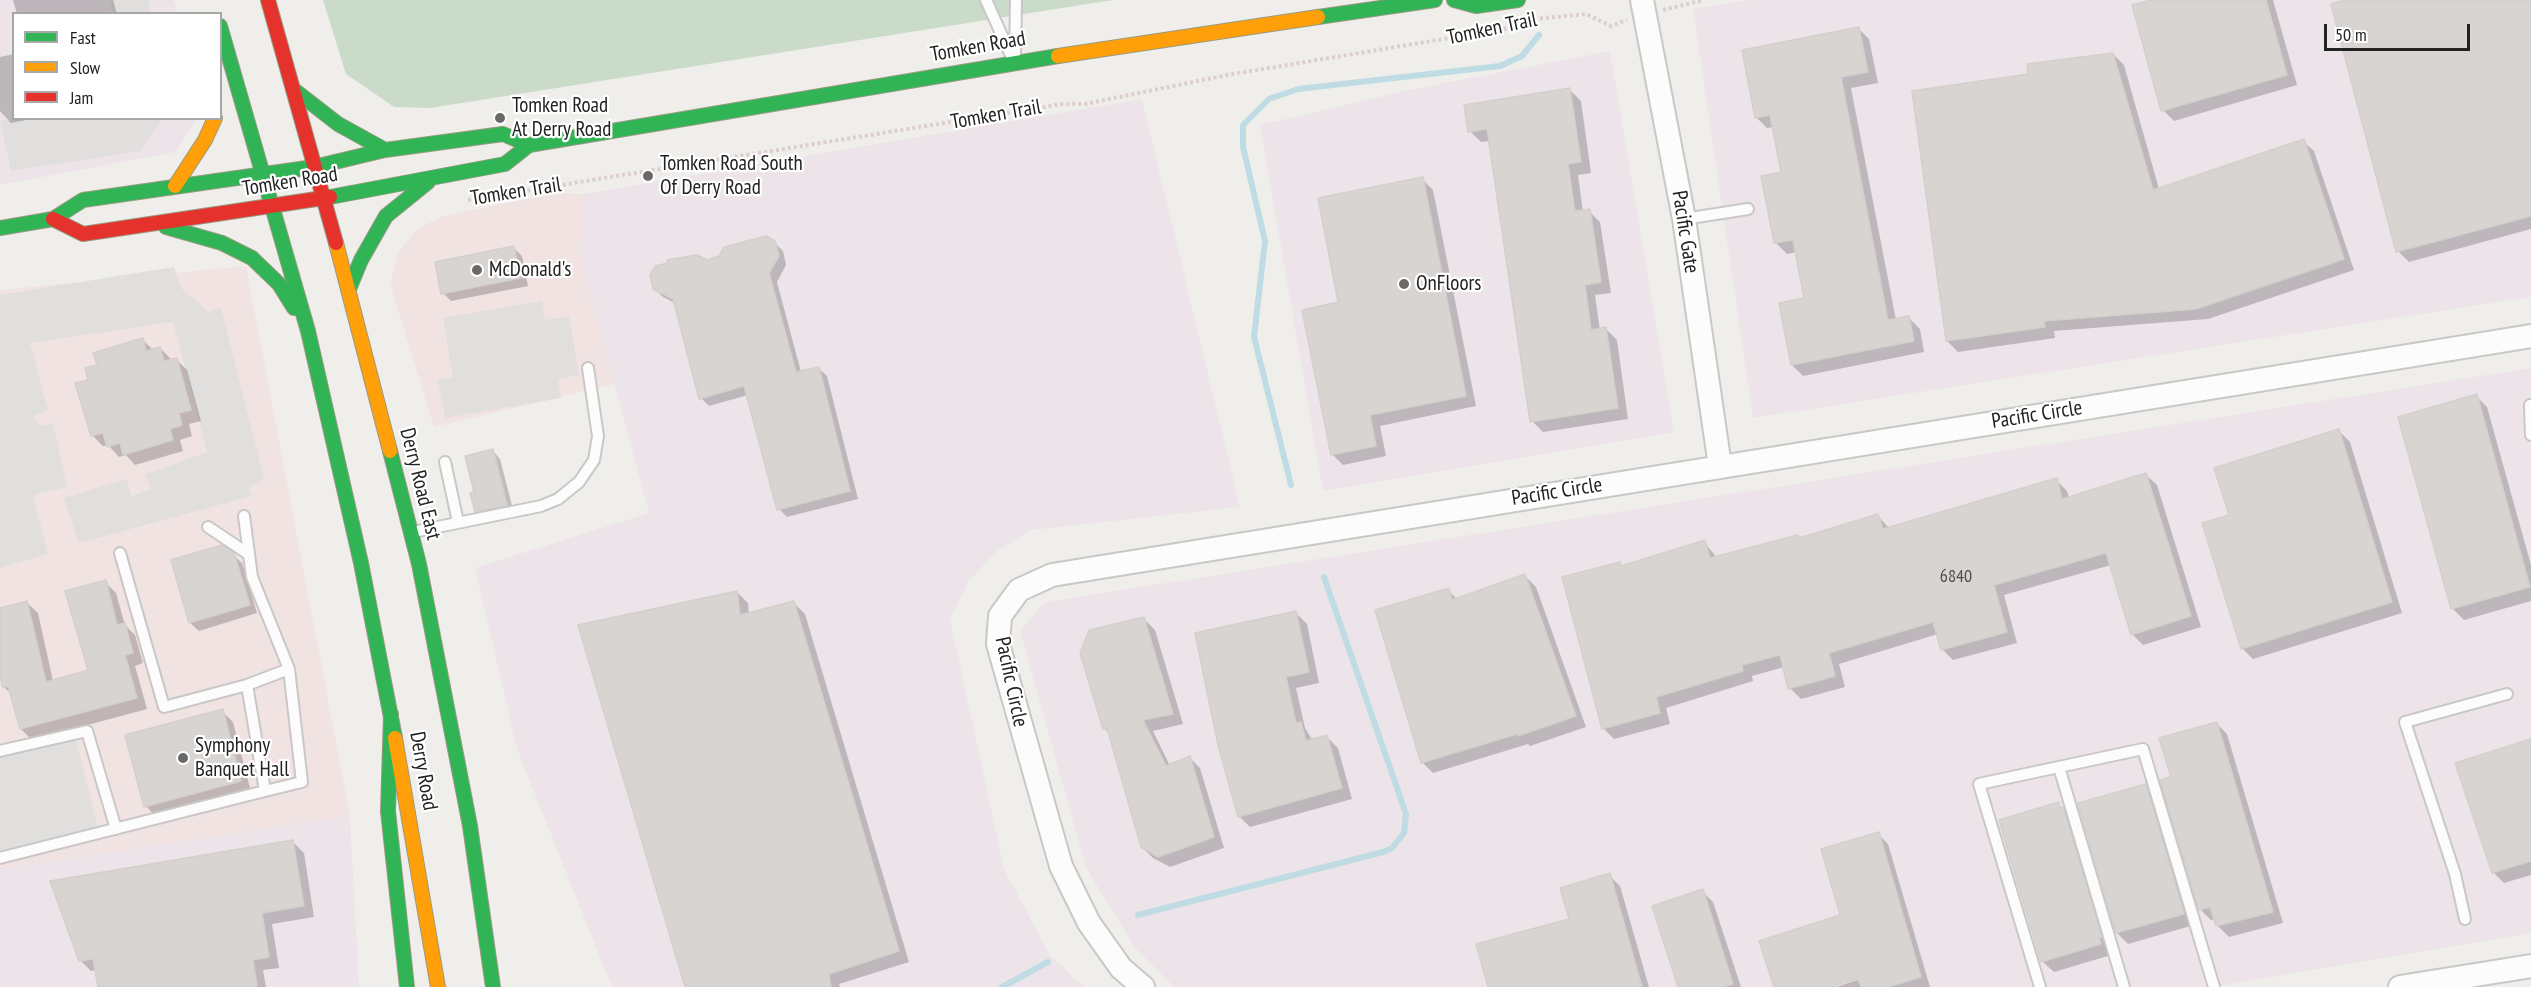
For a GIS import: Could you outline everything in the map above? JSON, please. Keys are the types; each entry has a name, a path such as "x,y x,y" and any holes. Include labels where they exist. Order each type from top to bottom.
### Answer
{"main road":[{"name":"Derry Road East","path":"268,0 349,289 419,564 470,826 493,987"},
{"name":"Tomken Road","path":"53,219 83,234 273,207 431,180 505,164 529,145 1014,62 1435,0"},
{"path":"1454,0 1476,6 1518,0"},
{"path":"222,33 308,331"},
{"path":"225,99 231,67"},
{"path":"293,89 338,123 385,150"},
{"path":"175,186 205,141 214,120"},
{"name":"Tomken Road","path":"0,228 53,219 82,200 314,167 385,150 503,134 529,145"},
{"path":"349,289 361,260 386,216 431,180"},
{"path":"157,224 222,243 252,258 279,284 308,331"},
{"name":"Derry Road","path":"308,331 361,563 391,714 438,987"},
{"path":"391,714 388,811 407,987"}],"street":[{"name":"Pacific Gate","path":"1642,0 1684,219 1719,466"},
{"name":"Pacific Circle","path":"1143,987 1121,968 1089,923 1061,866 998,644 1000,616 1019,590 1052,574 2531,336"},
{"path":"2400,987 2531,966"}],"lane":[{"path":"986,0 1014,62"},
{"path":"1014,62 1016,0"},
{"path":"1684,219 1748,209"},
{"path":"410,533 541,506 558,499 579,482 594,460 598,436 588,368"},
{"path":"2530,405 2531,435"},
{"path":"445,462 458,522"},
{"path":"0,858 302,782 289,669 252,577 247,553 244,516"},
{"path":"208,526 247,553"},
{"path":"120,553 164,707 247,685 289,669"},
{"path":"247,685 265,791"},
{"path":"2465,919 2455,874 2405,722 2507,694"},
{"path":"0,751 87,731 116,829"},
{"path":"2040,987 1979,784 2143,749 2214,987"},
{"path":"2059,767 2124,987"}],"path":[{"path":"1678,6 1704,0"},
{"name":"Tomken Trail","path":"1524,21 1586,14 1614,24"},
{"name":"Tomken Trail","path":"456,202 1062,104 1085,104 1227,75 1505,30 1515,26"}],"shaded area":[{"path":"0,0 174,0 178,12 12,12 12,120 195,120 176,152 0,185"},
{"path":"110,0 148,0 151,12 113,12"},
{"path":"1748,0 2531,0 2531,297 1753,418 1693,9"},
{"path":"1610,51 1674,432 1323,491 1260,125 1409,90"},
{"path":"1142,99 1240,507 1032,530 997,551 968,582 950,619 1004,869 1049,954 1084,987 612,987 517,749 475,568 649,513 580,256 583,194"},
{"path":"161,120 140,151 11,171 0,121"},
{"path":"556,193 583,194 580,256 614,384 434,427 390,284 397,254 416,230 443,216"},
{"path":"246,266 350,816 0,869 0,290"},
{"path":"174,267 181,288 209,312 221,308 264,478 249,487 252,496 79,543 64,498 127,479 131,496 151,489 146,474 207,452 173,322 30,343 48,410 34,416 40,426 53,423 67,487 33,495 48,554 0,568 0,295"},
{"path":"542,301 545,320 569,316 579,375 558,379 561,398 445,418 438,380 453,378 443,318"},
{"path":"2531,368 2531,933 2214,987 1174,987 1135,948 1086,868 1020,631 1045,602"},
{"path":"74,732 98,829 0,854 0,750"},
{"path":"350,816 359,987 0,987 0,869"}],"green space":[{"path":"323,0 1113,0 430,108 394,107 346,74"}],"building":[{"path":"2151,0 2266,0 2287,75 2161,111 2132,5"},
{"path":"2344,0 2531,0 2531,216 2396,252 2331,4"},
{"path":"1859,27 1868,72 1841,77 1888,320 1909,316 1914,341 1791,365 1779,303 1804,298 1793,240 1774,243 1761,176 1781,172 1770,115 1755,118 1742,50"},
{"path":"2113,53 2153,190 2304,139 2344,259 2196,309 2044,321 2045,327 1946,341 1912,91 2028,74 2027,64"},
{"path":"1570,88 1581,162 1568,164 1575,211 1590,209 1601,282 1585,285 1591,330 1606,327 1618,408 1530,422 1487,129 1468,132 1464,105"},
{"path":"1423,177 1466,396 1370,415 1376,446 1331,455 1302,310 1338,302 1318,198"},
{"path":"766,236 775,241 779,256 769,273 796,372 819,367 850,491 777,510 744,386 699,399 673,299 653,289 650,275 655,266 668,263 667,260 697,255 707,260 719,256 724,247"},
{"name":"McDonald's","path":"514,246 520,278 441,294 435,262"},
{"path":"143,338 146,351 160,347 164,361 177,358 191,410 179,413 182,425 170,429 173,440 123,455 120,443 107,447 103,433 91,436 75,383 88,380 85,368 97,365 93,353"},
{"path":"2477,394 2530,587 2451,609 2398,417"},
{"path":"2339,429 2392,602 2241,649 2202,523 2229,515 2214,468"},
{"path":"493,449 507,505 475,512 470,493 474,492 465,456"},
{"path":"2146,473 2191,616 2131,635 2106,553 1994,585 2007,632 1941,650 1933,622 1829,653 1835,676 1788,689 1780,655 1742,665 1743,671 1656,697 1660,713 1602,729 1562,577 1620,562 1621,566 1705,540 1710,558 1798,535 1799,538 1878,514 1883,529 2057,478 2062,499"},
{"path":"222,545 234,553 250,605 189,623 171,560"},
{"path":"1525,574 1576,716 1518,736 1517,734 1421,763 1375,610 1449,588 1452,600"},
{"path":"106,580 117,625 125,623 133,653 125,655 137,698 20,729 8,686 3,688 0,677 0,608 27,601 46,682 88,670 65,591"},
{"path":"737,591 740,615 794,601 899,951 829,974 831,987 685,987 578,625"},
{"path":"1296,611 1309,672 1286,677 1296,723 1301,722 1306,741 1327,735 1342,788 1238,817 1218,745 1195,633"},
{"path":"1144,617 1173,714 1143,720 1166,766 1190,756 1214,837 1158,857 1141,847 1107,728 1103,729 1080,653 1089,630"},
{"name":"Symphony Banquet Hall","path":"223,709 241,781 144,807 125,735"},
{"path":"2217,722 2273,912 2216,926 2210,907 2199,910 2160,780 2171,777 2159,738"},
{"path":"2531,739 2531,861 2492,873 2455,763"},
{"path":"2146,784 2184,914 2116,933 2078,803"},
{"path":"2059,802 2060,808 2063,807 2102,937 2099,938 2101,944 2041,962 1999,820"},
{"path":"1879,832 1921,977 1888,987 1861,987 1858,978 1831,987 1774,987 1759,941 1840,915 1821,849"},
{"path":"293,840 304,906 262,913 269,957 253,960 257,986 98,987 93,959 79,961 50,881"},
{"path":"1610,873 1642,987 1488,987 1476,944 1569,919 1560,888"},
{"path":"1703,889 1733,984 1723,987 1678,987 1652,906"}],"waterway":[{"path":"1291,485 1254,337 1265,241 1243,147 1243,125 1269,99 1298,89 1500,66 1522,56 1539,35"},
{"path":"1138,915 1383,852 1392,848 1404,833 1406,814 1324,577"},
{"path":"1002,987 1048,962"}],"traffic: fast":[{"path":"1318,17 1435,0"},
{"path":"1454,0 1476,6 1518,0"},
{"path":"222,33 308,331 361,563 395,738"},
{"path":"330,197 505,164 529,145 1058,56"},
{"path":"293,89 338,124 385,150"},
{"path":"0,228 53,219 83,200 314,167 385,150 503,134 529,145"},
{"path":"349,289 361,260 386,216 428,182"},
{"path":"166,227 222,243 252,258 279,284 294,308"},
{"path":"390,451 419,564 470,826 493,987"},
{"path":"391,714 388,811 407,987"}],"traffic: slow":[{"path":"1058,56 1318,17"},
{"path":"175,186 205,140 214,120"},
{"path":"336,243 390,451"},
{"path":"395,738 438,987"}],"traffic: jam":[{"path":"268,0 336,243"},
{"path":"53,219 83,234 330,197"}],"place":[{"name":"Tomken Road At Derry Road","path":"500,118"},
{"name":"Tomken Road South Of Derry Road","path":"648,176"},
{"name":"McDonald's","path":"477,270"},
{"name":"OnFloors","path":"1404,284"},
{"name":"Symphony Banquet Hall","path":"183,758"}]}
